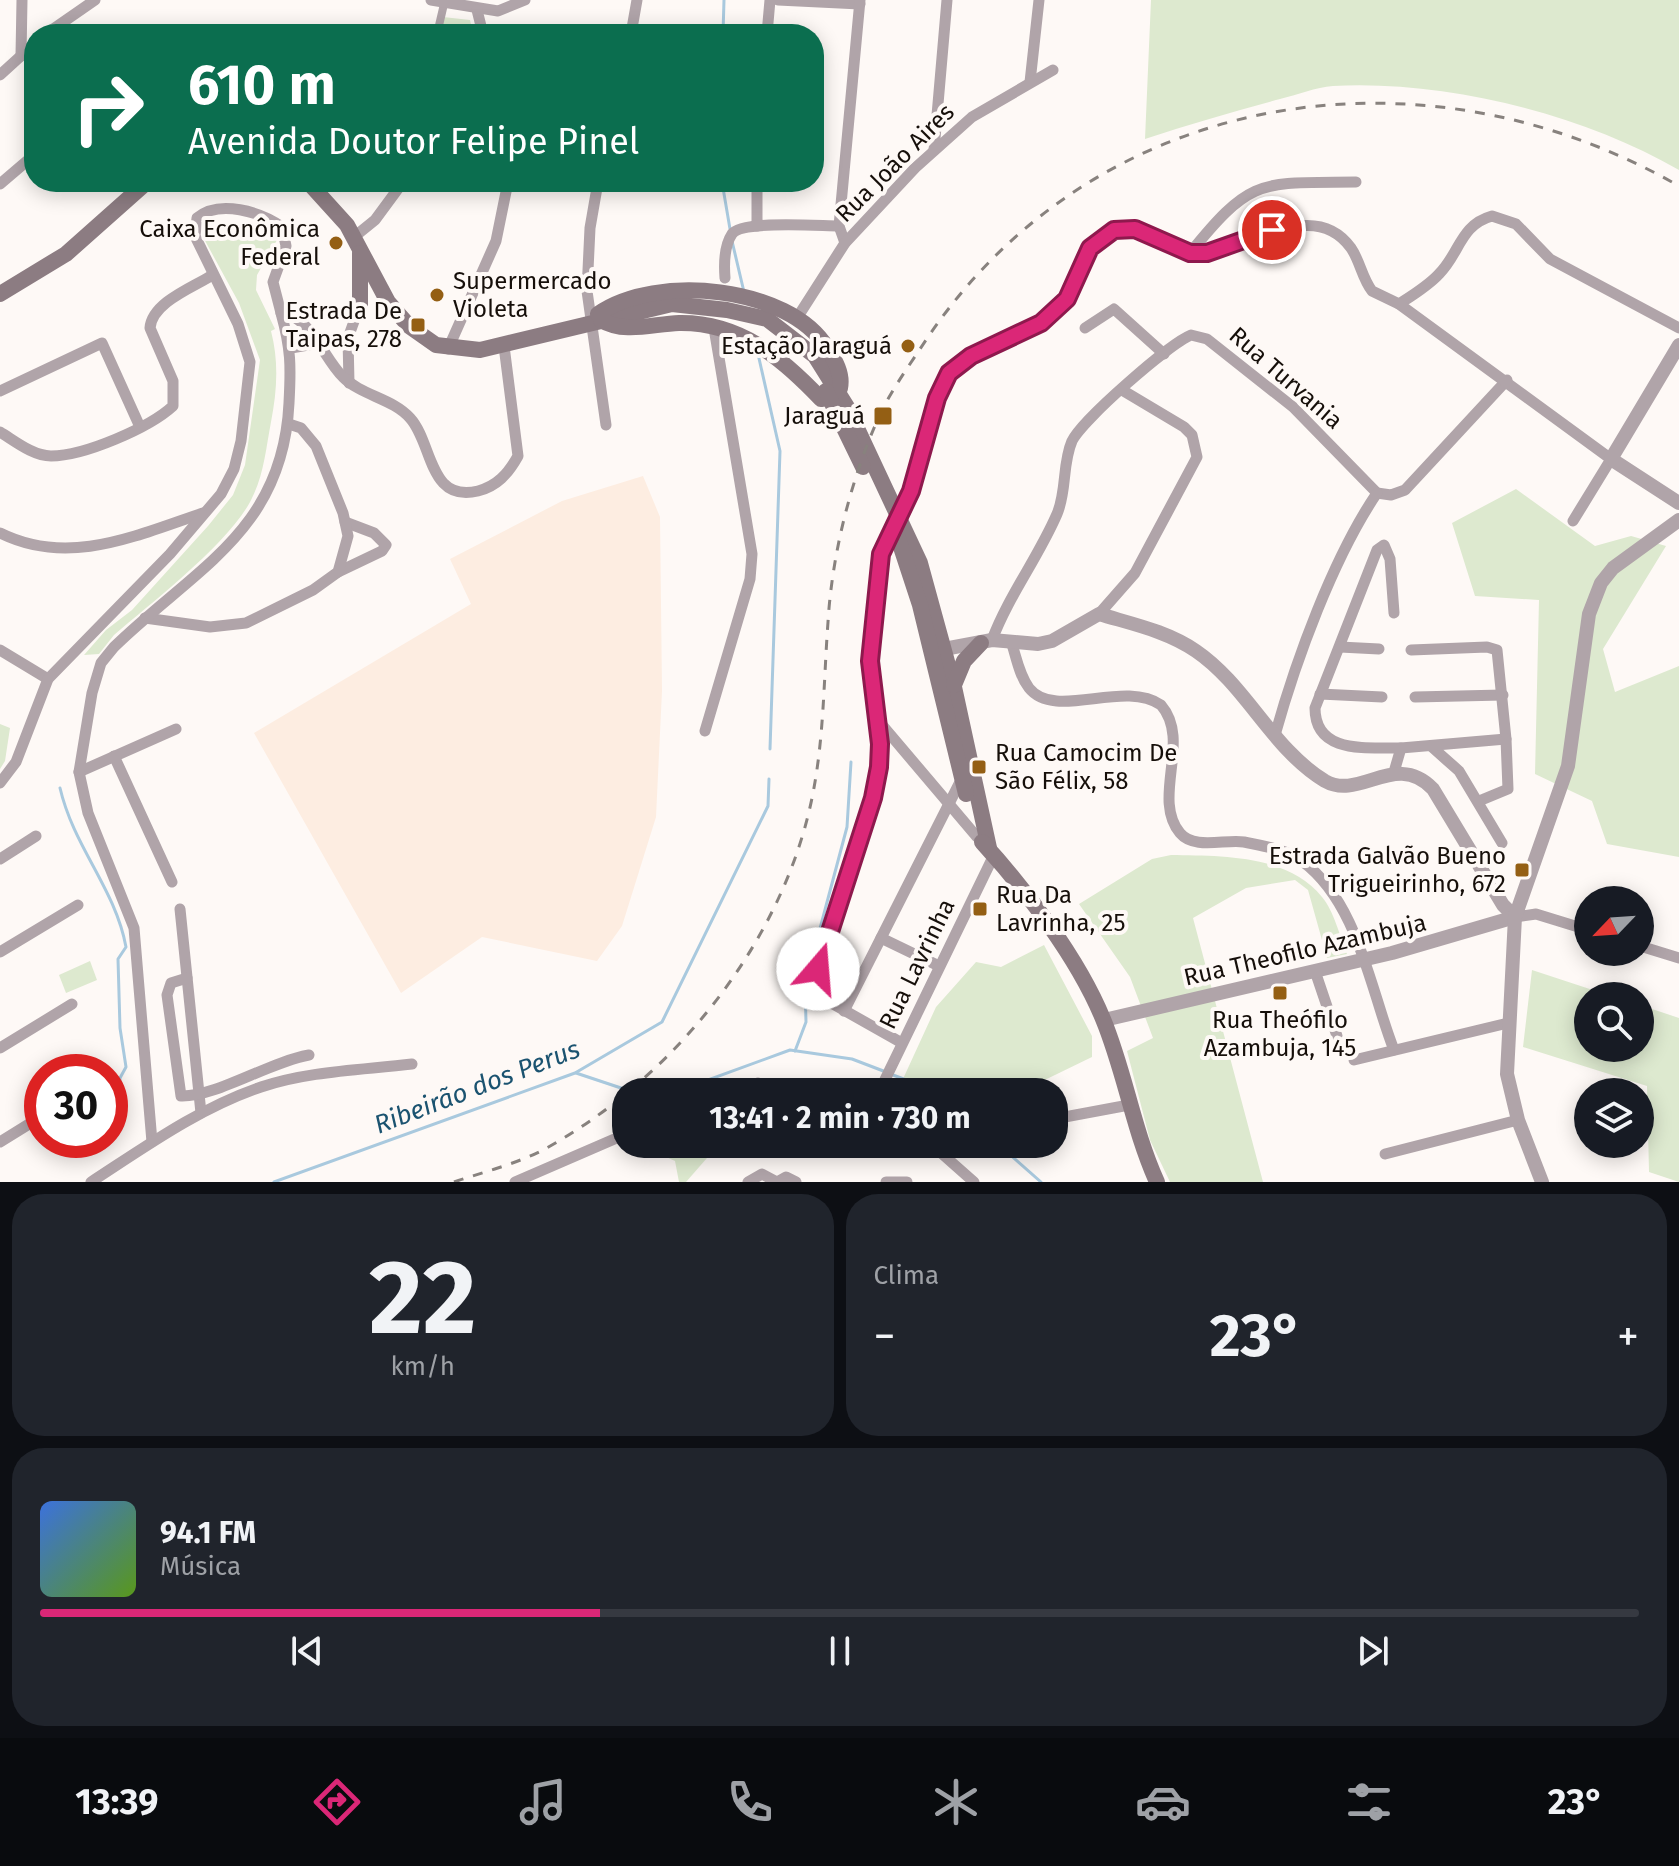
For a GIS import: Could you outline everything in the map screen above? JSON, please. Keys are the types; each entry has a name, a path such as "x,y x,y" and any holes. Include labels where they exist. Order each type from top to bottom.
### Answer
{"main road":[{"path":"0,294 66,254 136,192"},
{"path":"316,192 357,244 388,302 416,332 448,349 468,352 504,346 597,321 672,304 753,316 822,340 836,362 840,388 828,401 821,399 778,356 756,342 714,328 678,323 621,328 597,321"},
{"path":"357,244 360,306"},
{"path":"597,321 600,312 622,302 690,289 727,293 788,329 815,356 847,407 915,548 962,778 987,847 1077,968 1104,1020 1129,1105 1157,1182"},
{"path":"925,602 944,649 954,687 987,847"},
{"path":"954,687 964,661 986,641"}],"street":[{"path":"21,56 22,0"},
{"path":"60,24 95,0"},
{"path":"431,0 477,10 507,10 525,0"},
{"path":"633,24 637,0"},
{"path":"768,24 770,0"},
{"path":"778,0 860,2 839,226 845,243"},
{"path":"934,150 947,0"},
{"path":"1030,82 1039,0"},
{"path":"439,24 444,4"},
{"path":"477,10 480,24"},
{"path":"0,75 24,53"},
{"name":"Rua João Aires","path":"788,329 845,243 934,150 972,117 1053,70"},
{"path":"0,184 24,164"},
{"path":"1190,253 1223,212 1247,192 1292,183 1356,182"},
{"path":"357,244 396,192"},
{"path":"448,349 496,241 506,192"},
{"path":"597,192 587,277 597,321 606,425"},
{"path":"757,192 757,226"},
{"path":"0,783 16,762 48,679 138,589 226,487 234,469 250,379 246,345 211,276 195,236 194,225 203,213 216,208 237,210 278,224 287,238 273,282 291,348 289,424 271,488 251,522 114,647 101,663 92,693 79,772 88,813 134,928 152,1142"},
{"path":"1399,304 1439,274 1451,260 1466,229 1492,216 1516,224 1550,259 1679,328"},
{"path":"725,278 724,265 733,232 757,226 839,226"},
{"path":"902,1043 844,1011 820,993 817,978 873,798 880,744 870,661 881,554 911,491 937,398 949,373 971,356 1041,323 1067,299 1090,248 1114,230 1135,229 1190,253 1220,250 1290,226 1319,229 1341,237 1350,246 1372,291 1399,304 1611,459 1679,503"},
{"path":"349,383 348,338 373,274"},
{"path":"0,432 32,451 50,456 84,449 140,427 167,411 175,401 173,381 155,344 151,318 163,306 211,276"},
{"path":"360,306 388,302"},
{"path":"1085,328 1114,309 1164,354"},
{"path":"281,313 294,317 349,383 392,404 411,419 436,475 455,490 471,492 495,485 518,456 504,346"},
{"path":"705,731 750,579 752,554 714,328"},
{"name":"Rua Turvania","path":"986,641 1057,513 1073,439 1082,426 1122,390 1191,335 1207,339 1293,407 1377,493"},
{"path":"291,348 348,338"},
{"path":"0,391 102,343 140,427"},
{"path":"1573,521 1679,345"},
{"path":"1275,735 1311,628 1364,511 1377,493 1391,495 1405,490 1507,380"},
{"path":"944,649 986,641 1052,641 1099,614 1135,573 1197,457 1192,435 1184,427 1122,390"},
{"path":"289,424 301,428 316,446 345,522 347,544 338,572"},
{"path":"0,533 36,547 74,550 205,512"},
{"path":"1542,1182 1518,1120 1507,1074 1508,1023 1515,971 1515,917 1568,766 1581,654 1589,614 1601,583 1613,568 1679,520"},
{"path":"145,618 210,627 246,623 299,598 338,572 382,551 386,545 374,533 345,522"},
{"path":"1394,613 1390,559 1384,545 1377,550 1320,694 1315,720 1319,729 1334,743 1343,746 1432,747 1506,739"},
{"path":"1099,614 1170,636 1198,652 1275,735 1329,783 1342,785 1394,772 1414,775 1433,789 1503,905 1515,917"},
{"path":"1011,641 1022,677 1039,697 1060,701 1140,695 1161,705 1173,729 1171,809 1179,831 1193,842 1230,840 1265,846 1302,861 1331,890 1362,960 1394,1050"},
{"path":"1340,647 1379,649"},
{"path":"1411,650 1494,648 1499,653 1508,789 1479,801"},
{"path":"0,650 48,679"},
{"path":"1320,694 1382,697"},
{"path":"1415,697 1503,695"},
{"path":"877,719 987,847"},
{"path":"79,772 176,729"},
{"path":"1432,747 1450,761 1479,801 1502,843"},
{"path":"1394,772 1401,748"},
{"path":"114,756 172,882"},
{"path":"844,1011 962,778"},
{"path":"0,859 36,836"},
{"name":"Rua Lavrinha","path":"886,1078 939,966 987,847"},
{"path":"0,952 78,905"},
{"path":"180,909 201,1113"},
{"path":"1515,917 1536,914 1574,926"},
{"name":"Rua Theofilo Azambuja","path":"1104,1020 1362,960 1515,917"},
{"path":"881,938 939,966"},
{"path":"1654,950 1679,958"},
{"path":"1315,971 1337,1036 1333,1042"},
{"path":"187,978 171,983 167,995 178,1093 186,1097 234,1076 309,1055"},
{"path":"0,1048 72,1004"},
{"path":"1354,1060 1508,1023"},
{"path":"91,1182 201,1113 261,1087 288,1079 412,1064"},
{"path":"1068,1116 1129,1105"},
{"path":"1385,1154 1518,1120"},
{"path":"0,1142 24,1127"},
{"path":"515,1182 612,1140"},
{"path":"947,1158 974,1182"},
{"path":"748,1182 762,1174 776,1182 786,1177 796,1182"},
{"path":"886,1182 907,1182"}],"shaded area":[{"path":"643,476 660,517 662,691 656,817 622,926 597,961 482,937 401,993 254,733 471,604 450,559 562,501"}],"green space":[{"path":"1151,0 1679,0 1679,170 1600,132 1557,117 1467,95 1376,86 1320,88 1145,139"},
{"path":"443,17 470,20 471,24 442,24"},
{"path":"215,220 270,232 277,240 257,275 256,290 275,329 271,331 276,376 273,410 259,480 242,515 209,552 114,635 99,654 84,655 106,630 132,610 208,526 233,495 245,465 260,360 239,303 203,237 205,226"},
{"path":"1516,489 1595,546 1631,536 1666,546 1603,649 1615,692 1679,666 1679,857 1607,844 1592,801 1535,774 1539,600 1475,596 1452,523"},
{"path":"0,724 10,728 5,761 0,769"},
{"path":"1171,855 1231,857 1291,872 1322,897 1347,954 1327,958 1308,890 1295,880 1246,888 1193,918 1263,1182 1170,1182 1150,1140 1127,1051 1153,1038 1130,977 1079,904 1152,859"},
{"path":"1044,945 1092,1036 1092,1057 1049,1078 903,1078 936,1007 976,962 1001,967"},
{"path":"90,961 97,980 66,993 59,975"},
{"path":"1532,970 1574,984 1574,1062 1654,1062 1654,1010 1679,1018 1679,1182 1649,1172 1649,1158 1654,1158 1654,1078 1622,1078 1523,1047"},
{"path":"668,1158 707,1158 686,1182 679,1182 675,1161"}],"waterway":[{"name":"Ribeirão dos Perus","path":"723,24 724,0"},
{"name":"Ribeirão dos Perus","path":"724,192 730,229"},
{"name":"Ribeirão dos Perus","path":"732,241 744,292"},
{"name":"Ribeirão dos Perus","path":"758,354 780,451 770,749"},
{"path":"795,1051 806,1022 805,985 847,827 851,762"},
{"name":"Ribeirão dos Perus","path":"274,1182 575,1073 662,1022 768,806 769,779"},
{"path":"60,788 66,810 121,926 126,947 118,959 124,1054"},
{"path":"713,1078 790,1050 852,1059 886,1072"},
{"path":"576,1073 612,1085"},
{"path":"893,1075 901,1078"},
{"path":"1014,1158 1041,1182"}],"railway":[{"path":"454,1182 543,1150 592,1119 639,1083 681,1042 720,996 753,946 781,893 802,838 815,782 830,597 844,520 859,469 887,400 926,340 996,255 1079,189 1170,142 1269,113 1372,103 1476,112 1580,140 1679,186"}],"place":[{"name":"Caixa Econômica Federal","path":"336,243"},
{"name":"Supermercado Violeta","path":"437,295"},
{"name":"Estrada De Taipas, 278","path":"418,325"},
{"name":"Estação Jaraguá","path":"908,346"},
{"name":"Jaraguá","path":"883,416"},
{"name":"Rua Camocim De São Félix, 58","path":"979,767"},
{"name":"Estrada Galvão Bueno Trigueirinho, 672","path":"1522,870"},
{"name":"Rua Da Lavrinha, 25","path":"980,909"},
{"name":"Rua Theófilo Azambuja, 145","path":"1280,993"}],"route":[{"path":"818,969 873,798 879,767 880,744 870,661 881,554 885,540 911,491 932,413 949,373 971,356 1041,323 1067,299 1090,248 1103,235 1114,230 1135,229 1190,253 1220,250 1272,230"}]}
